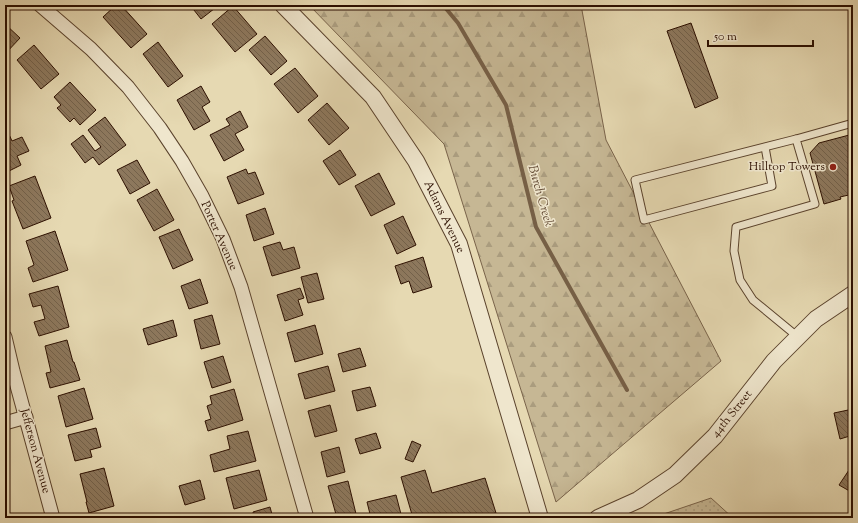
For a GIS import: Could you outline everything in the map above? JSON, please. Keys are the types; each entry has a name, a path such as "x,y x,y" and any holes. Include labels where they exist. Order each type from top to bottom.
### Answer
{"street":[{"name":"Porter Avenue","path":"40,5 91,49 128,87 160,128 182,161 202,196 222,239 241,287 307,518"},
{"name":"Adams Avenue","path":"283,5 373,97 416,161 459,244 540,518"},
{"name":"44th Street","path":"598,518 638,500 675,475 715,436 774,361 816,319 853,294"},
{"name":"Jefferson Avenue","path":"5,337 53,518"},
{"path":"5,423 26,417"}],"lane":[{"path":"764,147 772,186 644,220 634,180 853,123"},
{"path":"796,139 815,204 736,227 734,251 740,280 753,300 798,337"}],"green space":[{"path":"309,5 581,5 606,140 721,361 556,502 444,144"},
{"path":"711,498 733,518 652,518"}],"building":[{"path":"116,5 121,5 147,34 131,48 103,17"},
{"path":"190,5 219,5 201,19"},
{"path":"233,6 257,34 235,52 212,24"},
{"path":"691,23 718,98 695,108 667,31"},
{"path":"5,24 20,38 5,54"},
{"path":"265,36 287,61 271,75 249,50"},
{"path":"158,42 183,76 168,87 143,54"},
{"path":"34,45 59,74 41,89 17,60"},
{"path":"295,68 318,96 298,113 274,84"},
{"path":"70,82 96,110 80,125 74,118 70,122 57,108 61,105 54,97"},
{"path":"201,86 210,102 202,107 210,121 194,130 177,100"},
{"path":"327,103 349,128 329,145 308,120"},
{"path":"240,111 248,127 235,134 244,150 224,161 210,135 230,125 226,119"},
{"path":"105,117 126,145 99,165 93,157 85,163 71,144 83,135 95,151 101,147 88,130"},
{"path":"7,130 12,141 22,137 29,151 17,156 21,165 9,171 5,161 5,131"},
{"name":"Hilltop Towers","path":"853,134 853,194 840,197 841,199 824,204 810,153 819,143"},
{"path":"340,150 356,175 339,185 323,161"},
{"path":"137,160 150,183 130,194 117,170"},
{"path":"246,169 248,174 255,172 264,194 238,204 227,177"},
{"path":"379,173 395,204 371,216 355,186"},
{"path":"35,176 51,218 23,229 12,201 14,200 9,186"},
{"path":"157,189 174,220 154,231 137,200"},
{"path":"265,208 274,234 254,241 246,215"},
{"path":"403,216 416,245 397,254 384,225"},
{"path":"179,229 193,260 173,269 159,237"},
{"path":"55,231 68,270 33,282 28,268 34,265 26,241"},
{"path":"280,242 283,250 294,247 300,268 272,276 263,247"},
{"path":"423,257 432,287 413,293 409,281 401,284 395,266"},
{"path":"317,273 324,299 308,303 301,277"},
{"path":"200,279 208,303 189,309 181,286"},
{"path":"58,286 69,327 39,336 34,322 45,319 41,305 33,307 29,294"},
{"path":"300,288 304,298 298,300 303,315 285,321 277,295"},
{"path":"212,315 220,344 201,349 194,320"},
{"path":"173,320 177,336 148,345 143,329"},
{"path":"315,325 323,354 295,362 287,333"},
{"path":"67,340 80,380 50,388 46,373 51,372 45,346"},
{"path":"360,348 366,366 343,372 338,354"},
{"path":"223,356 231,382 212,388 204,362"},
{"path":"328,366 335,391 305,399 298,374"},
{"path":"370,387 376,406 357,411 352,391"},
{"path":"84,388 93,419 66,427 58,396"},
{"path":"234,389 243,420 208,431 205,421 211,419 207,406 212,404 210,396"},
{"path":"330,405 337,431 315,437 308,411"},
{"path":"853,409 853,435 840,439 834,413"},
{"path":"96,428 101,447 90,450 92,457 75,461 68,435"},
{"path":"248,431 256,461 214,472 210,455 230,449 227,436"},
{"path":"376,433 381,448 360,454 355,439"},
{"path":"412,441 421,445 413,462 405,459"},
{"path":"339,447 345,472 327,477 321,452"},
{"path":"853,464 853,493 839,485"},
{"path":"104,468 114,506 89,513 80,474"},
{"path":"259,470 267,500 234,509 226,478"},
{"path":"425,470 432,493 485,478 496,513 479,518 413,518 401,477"},
{"path":"200,480 205,499 185,505 179,486"},
{"path":"348,481 357,518 337,518 328,486"},
{"path":"396,495 402,518 371,518 367,502"},
{"path":"853,496 853,508 849,506"},
{"path":"270,507 273,518 254,518 253,512"}],"waterway":[{"name":"Burch Creek","path":"443,5 458,23 506,105 536,227 627,390"}],"place":[{"name":"Hilltop Towers","path":"833,167"}]}
